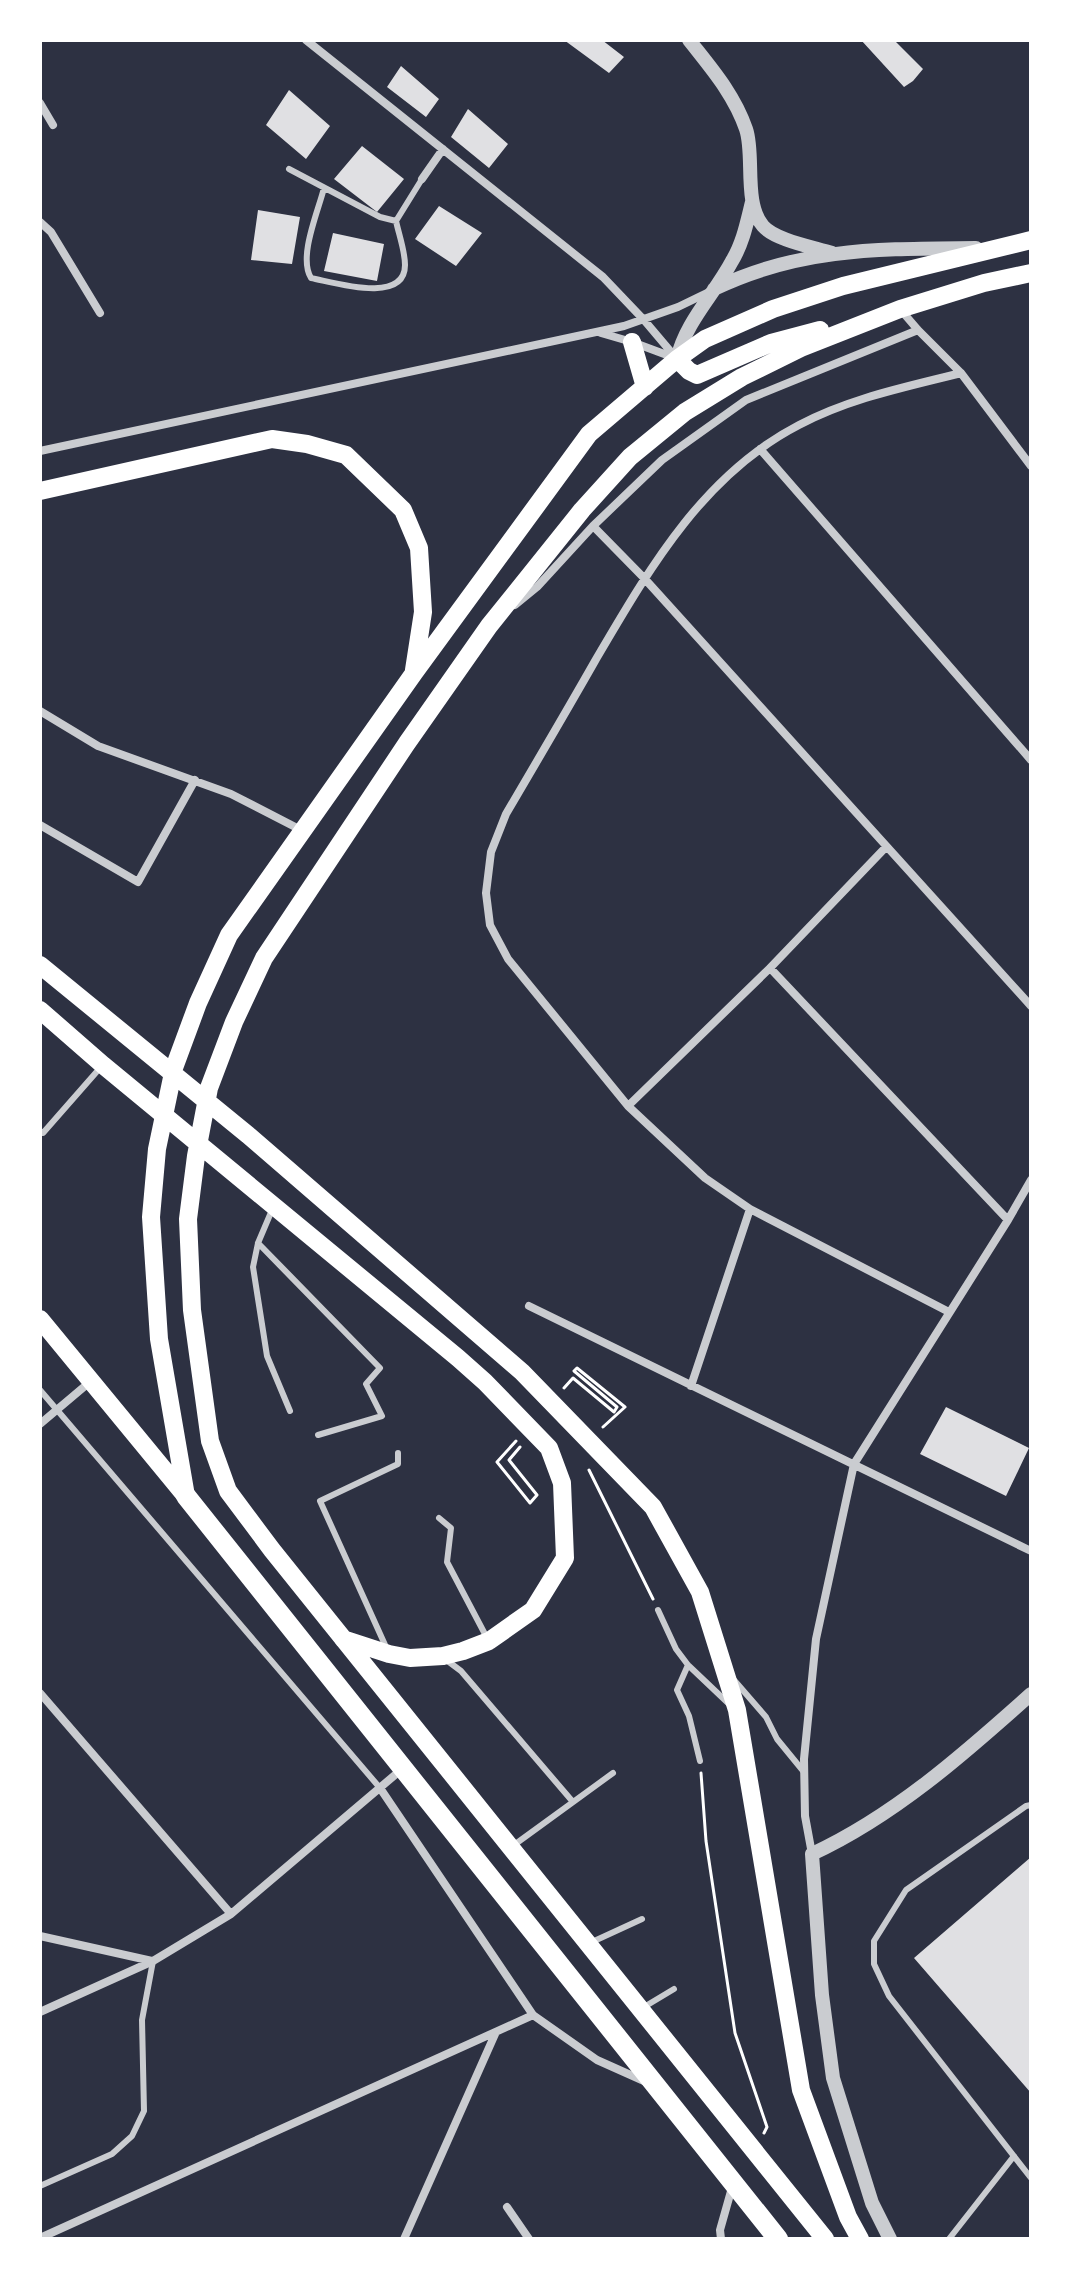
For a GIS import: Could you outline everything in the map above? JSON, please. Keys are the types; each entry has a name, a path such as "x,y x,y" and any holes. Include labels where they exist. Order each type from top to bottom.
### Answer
{"highway":[{"path":"186,1496 159,1339 151,1217 157,1149 174,1068 198,1003 229,935 414,673 589,434 705,339 773,309 843,286 1031,240"},
{"path":"825,2239 343,1639 228,1491 210,1441 192,1310 188,1219 209,1088 234,1022 264,958 489,626 582,510 630,457 685,412 742,377 873,318 984,283 1031,273"},
{"path":"677,359 697,375 779,341 873,318"},
{"path":"632,342 645,387"},
{"path":"40,491 272,439 307,444 346,455 403,510 419,548 423,612 414,673"},
{"path":"40,965 248,1135 511,1362 653,1507 700,1592 737,1710 801,2090 848,2217 860,2239"},
{"path":"40,1010 467,1366 549,1448 562,1483 565,1558 533,1610 489,1641 443,1656 410,1658 343,1639"},
{"path":"40,1319 186,1496 778,2239"}],"street":[{"path":"306,40 603,277 677,359"},
{"path":"689,40 727,87 747,131 752,202 762,225 776,235 832,253"},
{"path":"40,103 53,125"},
{"path":"422,179 443,149"},
{"path":"677,359 689,326 737,253 752,202"},
{"path":"40,222 51,232 100,313"},
{"path":"40,451 597,332 678,307 743,275 832,253 996,248"},
{"path":"900,309 961,373 1031,466"},
{"path":"489,626 537,587 593,526 662,460 746,400 918,330"},
{"path":"597,332 677,359"},
{"path":"949,1312 750,1209 705,1178 628,1106 508,959 490,925 486,893 491,852 506,814 644,578 719,482 760,449 799,425 866,397 961,373"},
{"path":"760,449 1031,760"},
{"path":"593,526 644,578 1031,1006"},
{"path":"40,711 98,746 195,780 261,808 304,831"},
{"path":"40,825 138,882 195,780"},
{"path":"628,1106 770,968 886,847"},
{"path":"770,968 1008,1220"},
{"path":"890,2239 872,2203 833,2078 822,1995 812,1854 805,1816 804,1772 816,1639 854,1464 1031,1180"},
{"path":"691,1386 750,1209"},
{"path":"529,1306 1031,1551"},
{"path":"40,1424 91,1381"},
{"path":"40,1693 231,1914"},
{"path":"812,1854 877,1819 987,1734 1031,1694"},
{"path":"40,2012 153,1961 231,1914 403,1768"},
{"path":"380,1788 533,2015 597,2060 656,2086"},
{"path":"40,1936 153,1961"},
{"path":"40,2238 533,2015"},
{"path":"404,2239 496,2031"},
{"path":"721,2239 720,2230 734,2184"},
{"path":"507,2207 529,2239"}],"lane":[{"path":"289,169 380,217 396,221"},
{"path":"324,188 306,257 306,269 311,278 374,290 393,285 403,277 405,264 396,221 422,179"},
{"path":"40,1131 43,1133 103,1065"},
{"path":"274,1206 258,1243 253,1267 267,1356 290,1411"},
{"path":"258,1243 380,1368 366,1384 382,1416 318,1435"},
{"path":"40,1390 380,1788"},
{"path":"389,1654 320,1501 398,1464 398,1453"},
{"path":"439,1518 451,1528 447,1562 489,1641"},
{"path":"658,1610 676,1649 688,1665 737,1710"},
{"path":"443,1656 461,1671 573,1802"},
{"path":"688,1665 677,1690 689,1716 700,1761"},
{"path":"724,1669 766,1717 777,1739 804,1772"},
{"path":"511,1847 613,1773"},
{"path":"1031,1805 906,1890 874,1941 874,1964 889,1996 1031,2178"},
{"path":"589,1944 642,1919"},
{"path":"40,2186 112,2154 132,2136 144,2111 142,2020 153,1961"},
{"path":"641,2009 674,1989"},
{"path":"949,2239 1014,2156"}],"path":[{"path":"573,1378 614,1412 617,1407 574,1371 577,1368 625,1407 588,1440"},
{"path":"497,1462 530,1503 537,1495 509,1460 534,1432"},
{"path":"586,1464 658,1610"},
{"path":"700,1761 706,1841 735,2033 767,2127 754,2150"}],"building":[{"path":"564,40 602,40 624,57 609,73"},
{"path":"861,40 894,40 923,69 904,87"},
{"path":"401,66 439,99 426,117 387,87"},
{"path":"289,90 330,126 306,159 266,125"},
{"path":"468,109 508,144 489,168 451,137"},
{"path":"362,146 404,179 377,212 334,179"},
{"path":"439,206 482,233 456,266 415,239"},
{"path":"258,210 300,217 292,264 251,260"},
{"path":"333,233 384,244 377,281 324,271"},
{"path":"946,1407 1029,1448 1006,1496 920,1454"},
{"path":"1031,1857 1031,2093 914,1958"}]}
